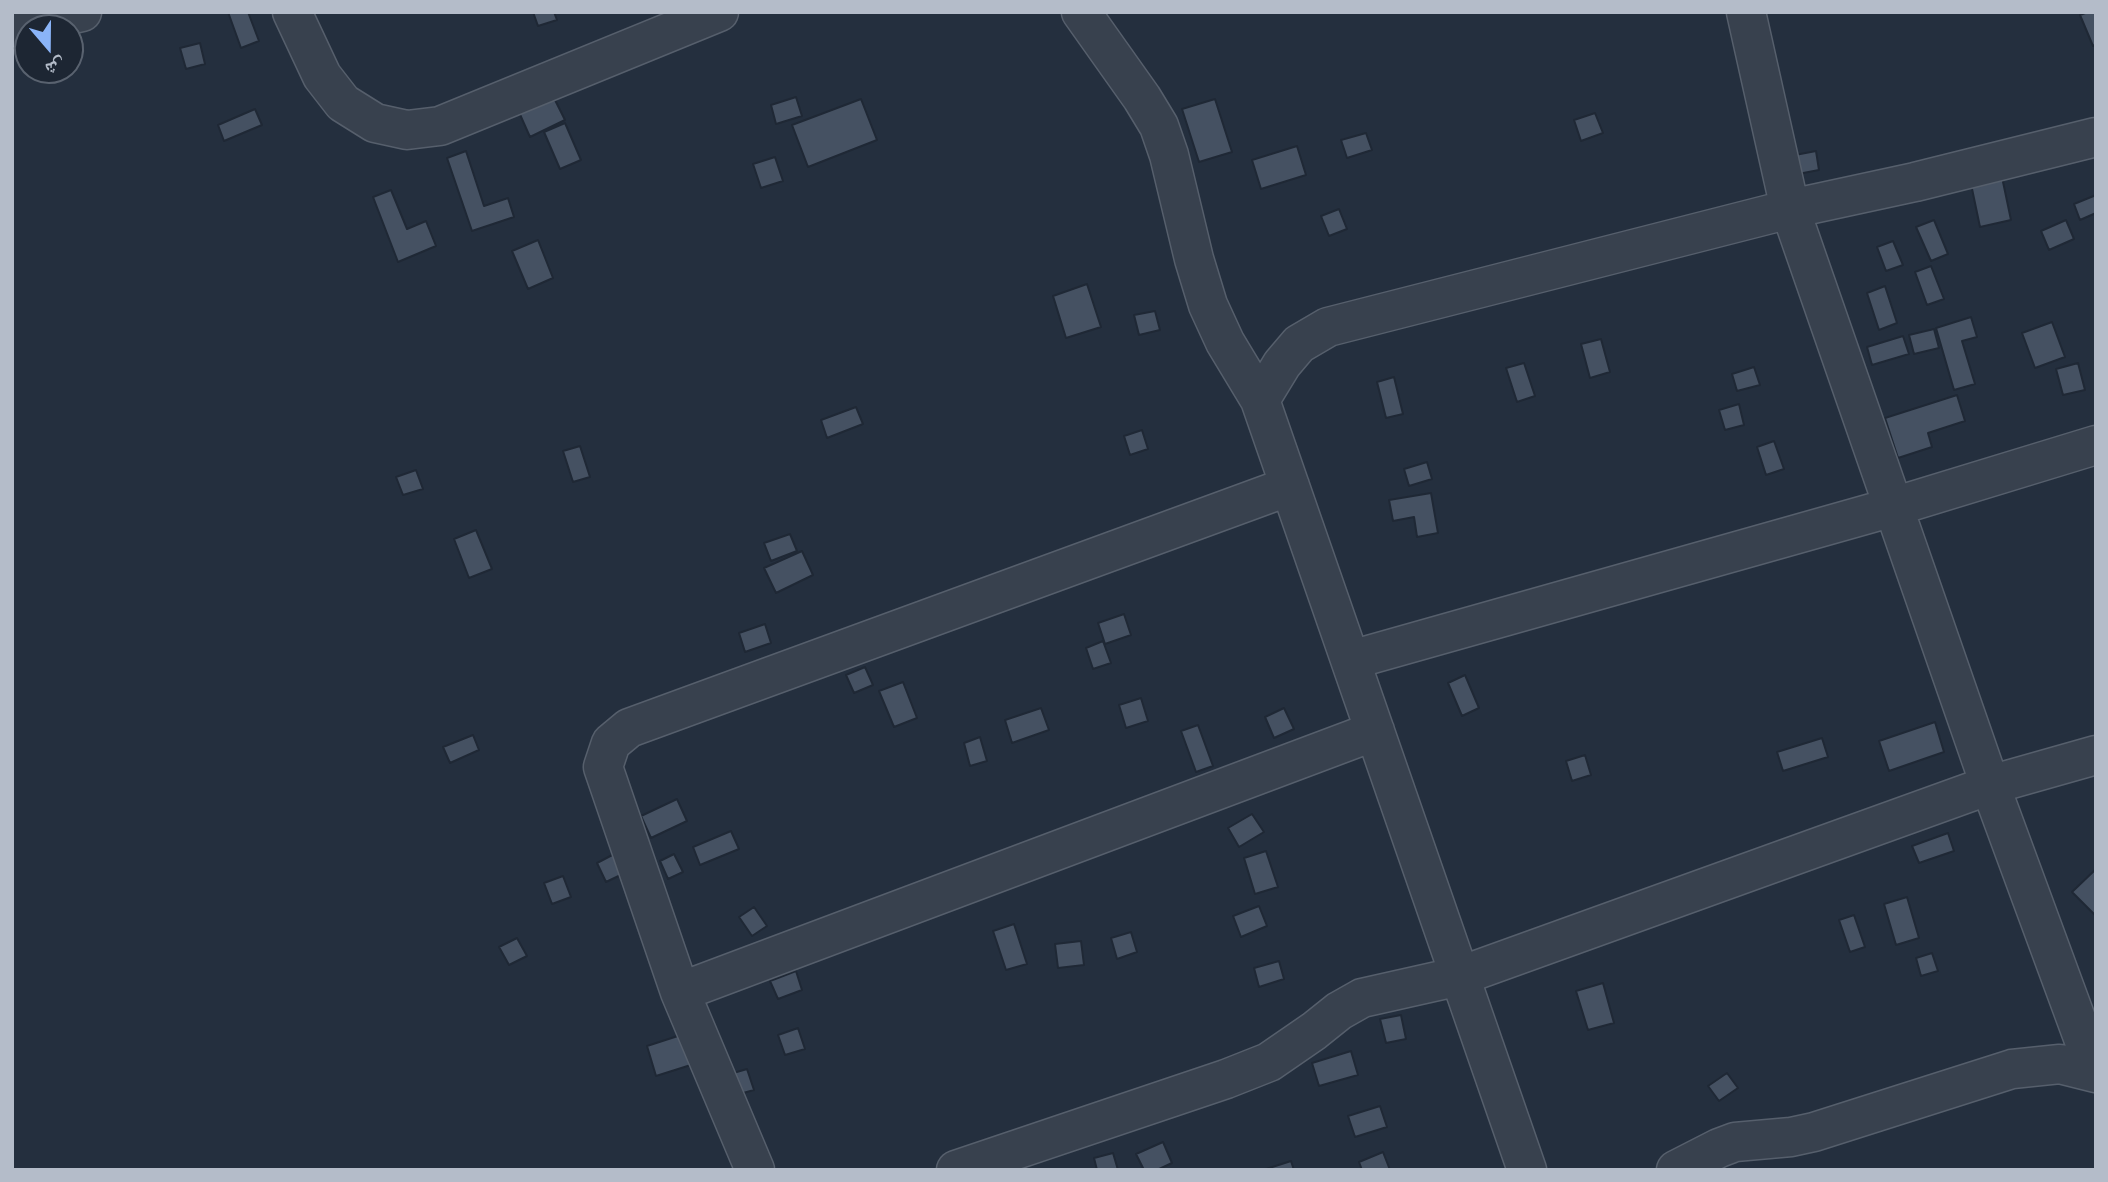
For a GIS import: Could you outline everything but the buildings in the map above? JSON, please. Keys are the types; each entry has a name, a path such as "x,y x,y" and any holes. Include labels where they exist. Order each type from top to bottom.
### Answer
{"street":[{"path":"12,28 82,12"},
{"path":"292,12 322,76 343,103 375,122 407,130 440,126 719,12"},
{"path":"1080,12 1142,97 1158,126 1169,155 1208,306 1225,342 1260,400 1527,1170"},
{"path":"1746,12 1790,209 1990,785 2096,1073"},
{"path":"1260,400 1282,364 1299,344 1328,327 1790,209 1915,182 2096,137"},
{"path":"1351,660 1893,507 2096,446"},
{"path":"755,1170 680,992 603,767 611,743 629,729 642,724 1290,486"},
{"path":"680,992 1375,731"},
{"path":"956,1170 1269,1062 1339,1011 1362,998 1460,976 1990,785 2096,755"},
{"path":"1676,1170 1719,1147 1735,1142 1814,1132 2012,1069 2060,1064 2096,1073"}]}
